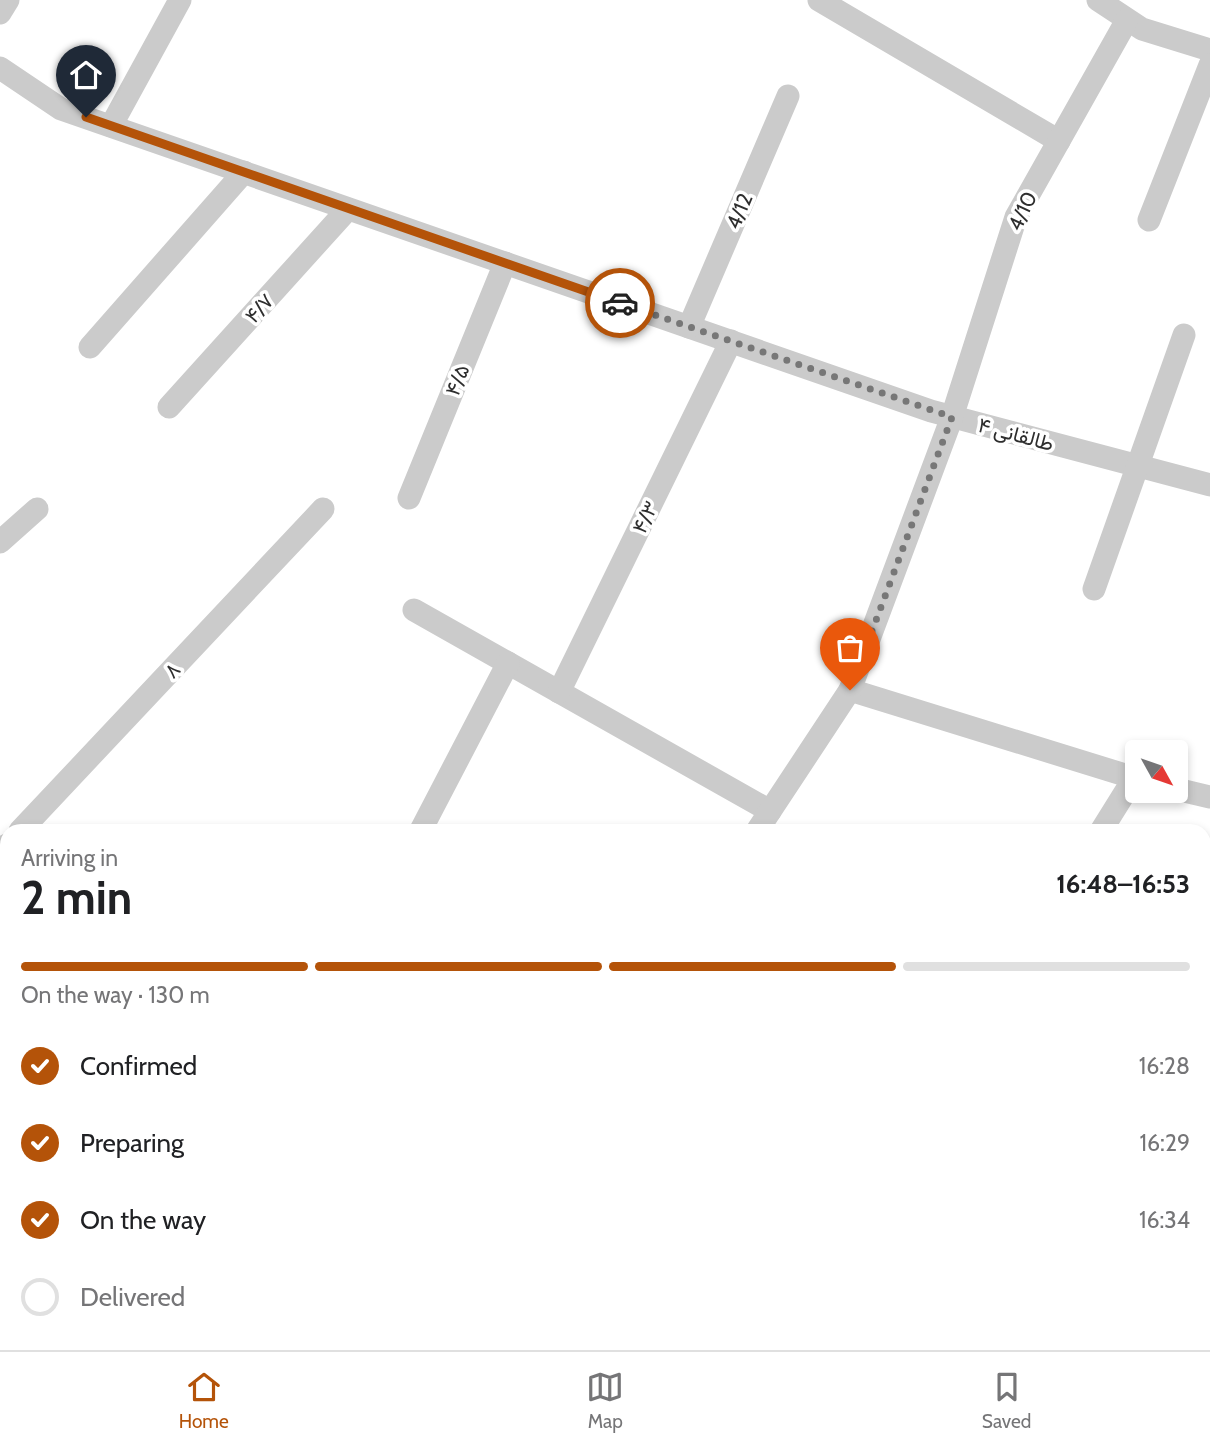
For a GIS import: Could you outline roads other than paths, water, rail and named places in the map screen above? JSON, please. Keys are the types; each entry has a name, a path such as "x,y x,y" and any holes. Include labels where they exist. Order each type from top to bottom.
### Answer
{"street":[{"path":"0,13 8,0"},
{"path":"111,126 180,0"},
{"path":"819,0 1059,141"},
{"path":"1098,0 1142,29 1210,50"},
{"name":"4/10","path":"762,824 850,690 952,417 1016,216 1127,20"},
{"path":"1149,220 1210,65"},
{"name":"طالقانی ۴","path":"3,77 61,109 952,417 1210,485"},
{"name":"4/12","path":"689,327 788,96"},
{"path":"90,347 244,172"},
{"name":"۴/۷","path":"169,407 348,209"},
{"name":"۴/۵","path":"409,498 505,263"},
{"path":"1094,589 1184,335"},
{"name":"۴/۳","path":"559,692 731,341"},
{"path":"0,542 37,509"},
{"name":"۸","path":"27,824 323,509"},
{"path":"414,610 770,811"},
{"path":"424,824 508,663"},
{"path":"850,690 1125,776"},
{"path":"1188,792 1210,797"},
{"path":"1106,824 1125,795"}]}
